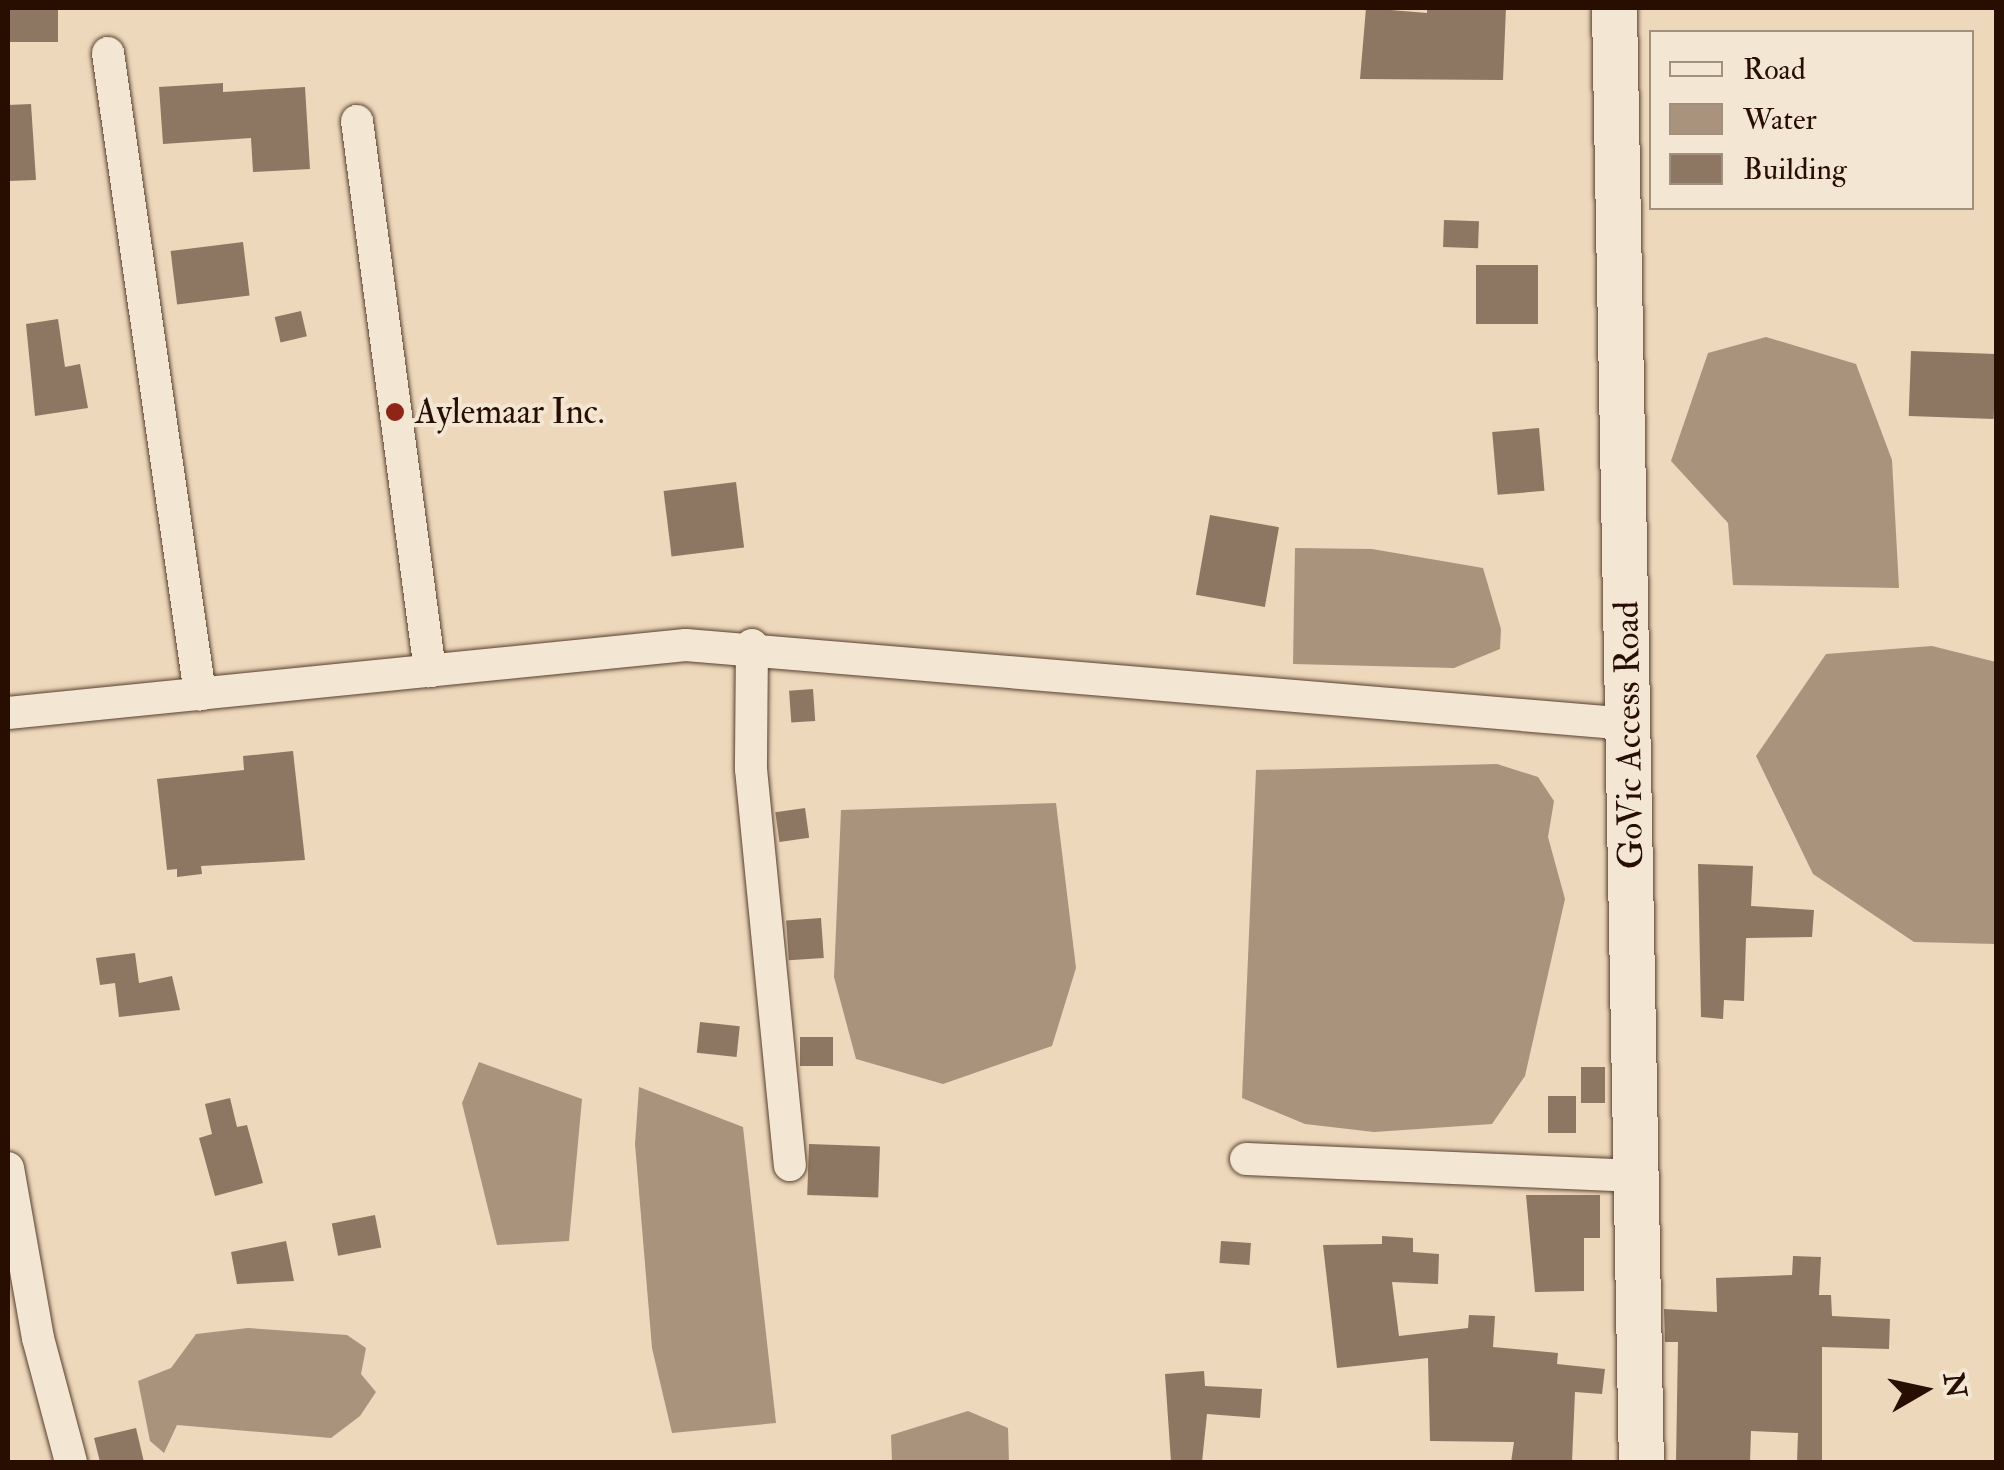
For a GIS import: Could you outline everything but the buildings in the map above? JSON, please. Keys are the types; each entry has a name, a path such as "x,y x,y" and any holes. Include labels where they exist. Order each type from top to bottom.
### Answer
{"main road":[{"name":"GoVic Access Road","path":"1614,8 1642,1462"}],"street":[{"path":"108,53 200,694"},
{"path":"357,121 430,670"},
{"path":"8,713 686,645 752,646 1629,724"},
{"path":"752,646 751,768 790,1165"},
{"path":"1246,1159 1638,1176"},
{"path":"8,1168 38,1338 71,1462"}],"water":[{"path":"1766,337 1856,364 1892,460 1899,588 1733,585 1728,523 1671,461 1708,353"},
{"path":"1295,548 1372,549 1483,568 1501,629 1500,649 1454,668 1293,664"},
{"path":"1932,646 1996,662 1996,944 1914,942 1813,874 1756,756 1826,654"},
{"path":"1497,764 1538,777 1554,801 1548,837 1565,899 1525,1076 1492,1124 1374,1132 1305,1124 1242,1098 1256,770"},
{"path":"1056,803 1076,968 1052,1046 943,1084 856,1059 834,977 841,810"},
{"path":"479,1062 582,1099 569,1241 497,1245 462,1103"},
{"path":"639,1087 743,1127 776,1423 672,1433 652,1348 635,1144"},
{"path":"248,1328 347,1335 366,1348 361,1374 376,1392 360,1416 331,1438 177,1425 164,1453 150,1441 138,1381 171,1368 196,1334"},
{"path":"968,1411 1008,1428 1009,1462 892,1462 891,1435"}],"place":[{"name":"Aylemaar Inc.","path":"395,412"}]}
